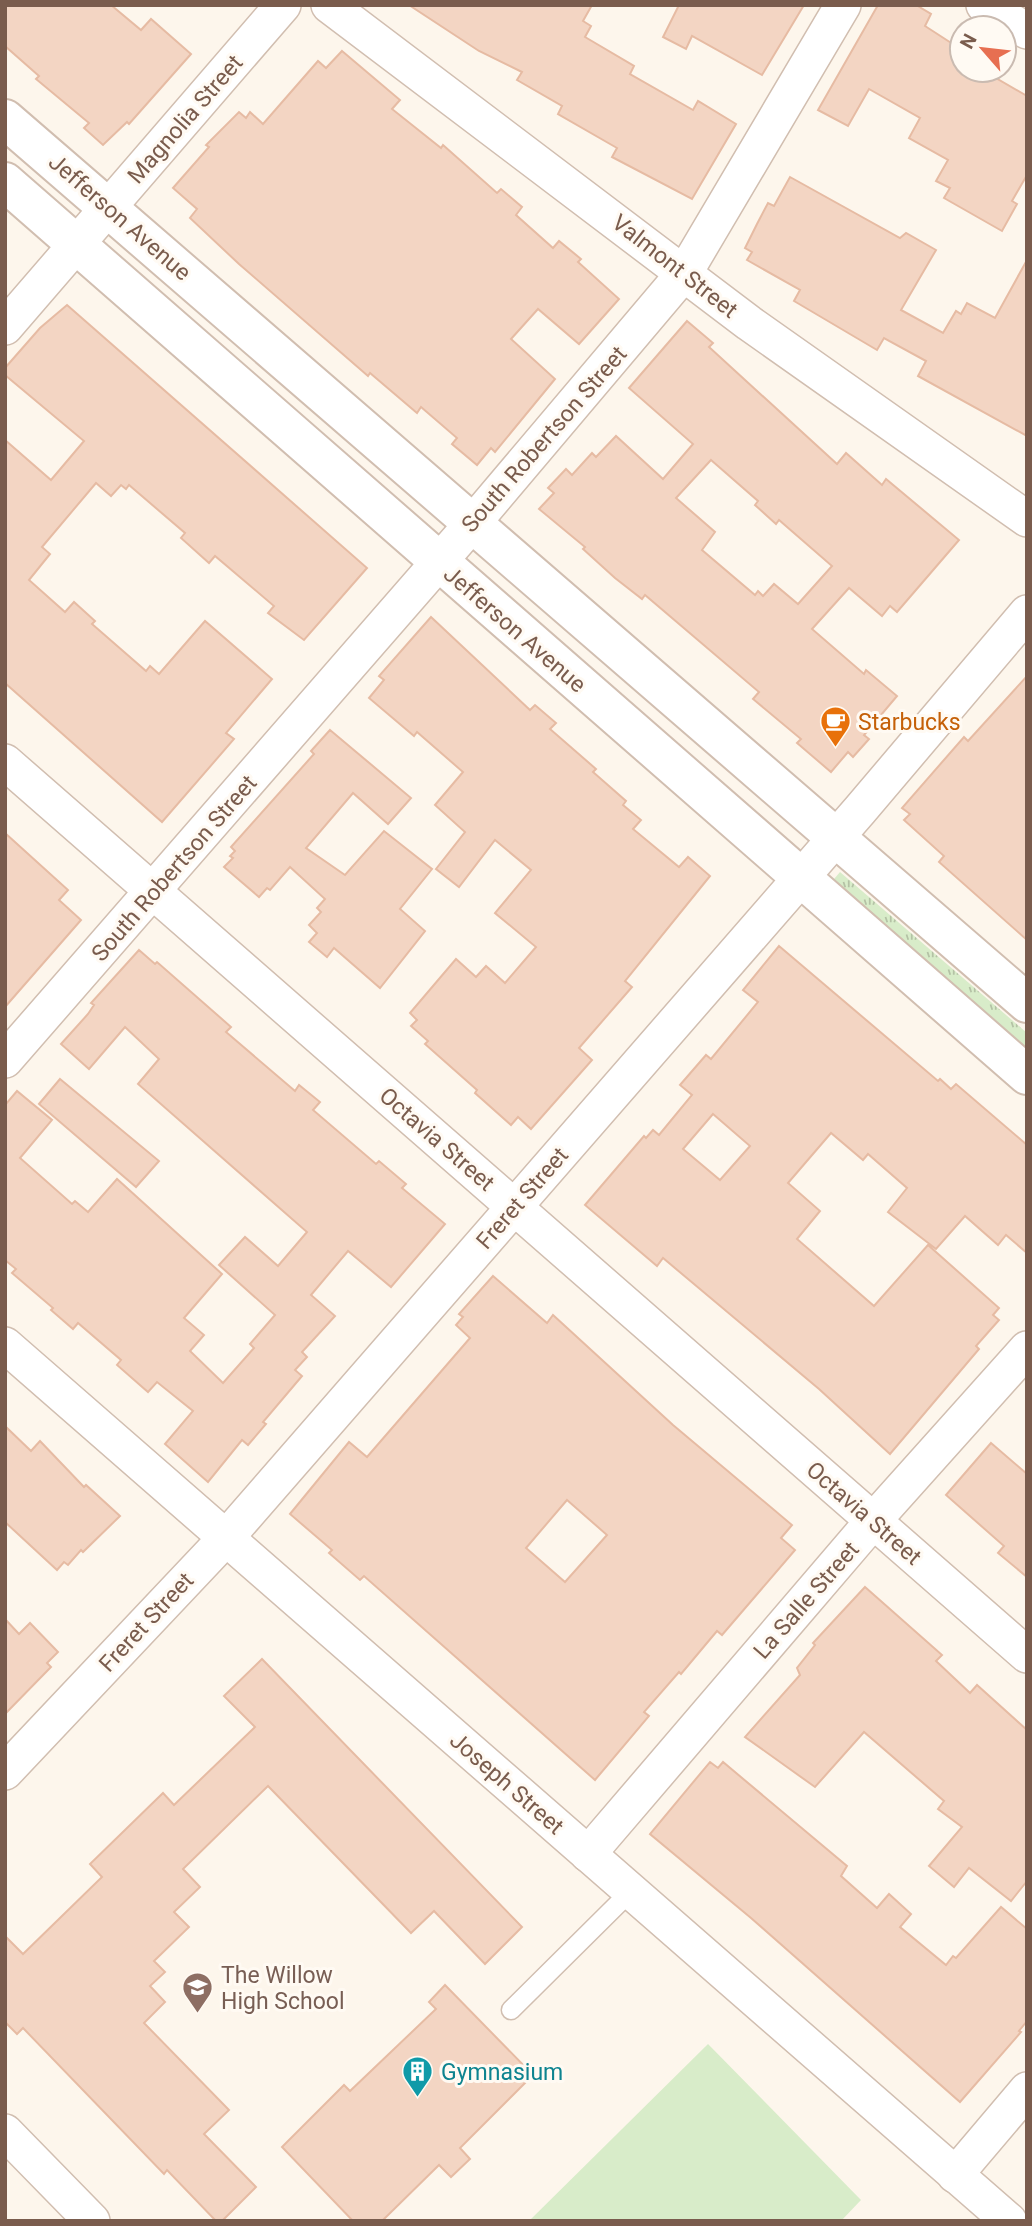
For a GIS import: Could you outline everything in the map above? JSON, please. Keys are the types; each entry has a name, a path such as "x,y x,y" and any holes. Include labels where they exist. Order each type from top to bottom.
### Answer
{"street":[{"name":"Magnolia Street","path":"5,327 283,5"},
{"name":"Valmont Street","path":"329,5 749,323 1027,519"},
{"name":"South Robertson Street","path":"5,1060 472,524 685,272 843,5"},
{"path":"984,5 1027,31"},
{"name":"Jefferson Avenue","path":"5,119 1027,1003"},
{"name":"Jefferson Avenue","path":"5,182 1027,1075"},
{"name":"Freret Street","path":"5,1772 225,1539 801,878 1027,612"},
{"name":"Octavia Street","path":"5,762 1027,1655"},
{"name":"Joseph Street","path":"5,1345 1009,2221"},
{"name":"La Salle Street","path":"588,1854 873,1521 1027,1349"},
{"path":"955,2175 1027,2090"},
{"path":"5,2133 92,2221"}],"lane":[{"path":"511,2010 631,1891"}],"green space":[{"path":"840,872 1027,1033 1027,1058 829,885"},
{"path":"708,2044 861,2200 841,2221 529,2221"}],"building":[{"path":"5,5 111,5 141,30 151,19 191,54 129,124 127,122 103,145 84,128 89,123 36,79 39,76 5,46"},
{"path":"409,5 592,5 583,21 591,26 585,37 634,66 630,74 693,110 698,101 736,124 692,199 612,157 617,148 558,114 562,106 517,80 522,72 479,51"},
{"path":"679,5 804,5 762,75 692,36 686,49 663,37"},
{"path":"878,5 916,5 931,14 925,26 948,41 948,84 1006,84 1027,96 1027,175 1012,201 1017,204 1002,231 944,198 950,188 936,181 948,160 909,138 920,118 869,89 848,126 818,110"},
{"path":"342,51 400,100 392,109 441,148 443,145 497,193 501,189 522,207 516,215 553,248 559,241 581,259 578,262 619,299 579,344 538,309 511,339 555,379 495,452 491,448 477,465 452,444 457,438 421,407 417,413 370,373 368,376 239,264 190,218 197,209 173,188 209,147 206,145 239,112 246,118 250,112 263,124 318,61 326,68"},
{"path":"790,177 900,238 906,233 936,250 901,310 943,333 956,311 961,314 967,303 995,318 1027,260 1027,436 918,376 926,361 884,338 877,350 794,301 800,290 747,260 752,252 745,248 757,224 768,203 774,206"},
{"path":"67,305 367,568 304,640 268,613 274,606 215,556 209,563 181,538 185,533 129,485 126,489 121,485 111,496 96,483 42,547 50,554 29,580 65,612 74,602 95,621 92,624 146,671 150,666 159,674 205,621 272,679 226,733 234,739 162,822 5,683 5,440 51,480 84,441 5,375 5,368 40,328"},
{"path":"687,321 713,343 709,347 837,464 846,453 882,485 886,479 959,540 897,612 890,606 882,616 849,588 812,629 864,674 866,670 897,696 864,735 869,739 853,757 848,752 831,772 797,743 801,739 753,699 759,692 645,595 642,599 615,578 583,549 585,547 539,509 554,493 548,488 566,469 572,475 592,453 596,457 616,436 663,479 693,444 629,388","holes":["711,460 758,501 755,505 776,524 779,520 832,566 798,604 774,584 763,596 758,591 755,595 702,550 715,532 676,498"]},
{"path":"431,617 530,710 535,705 556,723 550,729 596,769 593,772 626,801 623,805 641,820 633,829 679,867 688,857 710,876 625,981 632,987 579,1048 592,1060 531,1129 518,1117 511,1125 475,1093 477,1090 425,1044 428,1041 411,1026 417,1020 410,1013 456,959 476,977 486,966 505,983 536,947 495,913 531,870 495,840 459,887 436,869 465,832 435,805 463,772 417,732 414,736 369,698 384,680 379,676"},
{"path":"1027,676 1027,940 939,862 944,856 904,820 910,814 902,808 964,737 968,741"},
{"path":"330,730 411,798 388,824 353,793 306,848 345,875 384,831 432,869 400,909 425,931 380,988 334,948 327,957 309,942 317,933 309,925 321,912 317,908 325,899 290,867 270,890 267,888 259,897 224,867 233,858 230,856 235,851 231,847 314,754 311,751"},
{"path":"5,833 68,890 59,900 81,920 5,1007"},
{"path":"779,946 938,1081 940,1079 951,1089 956,1084 1027,1145 1027,1253 1006,1235 998,1245 965,1216 936,1249 888,1212 907,1188 868,1154 863,1160 831,1133 788,1183 820,1211 797,1239 874,1306 928,1245 999,1308 993,1315 999,1320 976,1346 979,1349 890,1454 819,1389 663,1258 657,1266 585,1205 644,1136 646,1138 653,1130 659,1135 692,1095 680,1085 706,1055 711,1059 758,1002 743,990","holes":["713,1114 750,1146 720,1180 683,1149"]},
{"path":"139,950 155,964 157,962 231,1027 226,1032 295,1091 299,1085 320,1102 313,1110 376,1164 379,1161 406,1184 402,1188 445,1224 391,1287 348,1251 311,1295 335,1316 302,1352 307,1357 295,1370 302,1376 263,1422 266,1424 248,1445 242,1440 208,1482 165,1444 193,1411 157,1382 148,1392 117,1365 121,1360 78,1323 73,1329 51,1310 53,1308 12,1273 16,1269 5,1260 5,1105 17,1091 52,1120 20,1158 72,1204 75,1201 88,1212 117,1179 222,1274 184,1318 204,1335 190,1351 223,1383 254,1348 250,1344 275,1315 219,1265 245,1237 278,1266 307,1232 138,1084 159,1059 125,1027 89,1069 61,1044 88,1014 94,1005 91,1003"},
{"path":"60,1079 159,1161 136,1187 39,1104"},
{"path":"493,1276 547,1323 553,1315 673,1425 792,1525 781,1538 795,1550 722,1635 717,1631 644,1712 649,1716 595,1780 364,1576 360,1580 329,1553 332,1550 290,1514 349,1442 367,1457 470,1338 456,1325 463,1317 459,1314","holes":["567,1500 607,1535 565,1582 526,1548"]},
{"path":"5,1426 31,1451 40,1441 84,1487 86,1485 120,1516 68,1565 64,1562 57,1570 5,1522"},
{"path":"991,1443 1027,1474 1027,1577 998,1553 1004,1546 946,1495"},
{"path":"865,1587 942,1655 936,1661 970,1693 977,1685 1027,1730 1027,1881 1011,1901 969,1868 954,1887 929,1866 962,1827 938,1809 944,1801 864,1732 815,1787 745,1737 800,1675 797,1668 815,1645 813,1643"},
{"path":"5,1619 19,1634 30,1623 58,1652 47,1663 51,1667 5,1714"},
{"path":"262,1659 522,1927 485,1964 434,1911 411,1933 268,1786 183,1869 200,1887 174,1912 189,1927 154,1961 165,1972 150,1986 165,2002 144,2023 229,2110 204,2134 256,2187 222,2221 216,2221 167,2170 164,2174 23,2028 17,2034 5,2022 5,1936 23,1954 102,1877 90,1864 163,1793 174,1805 255,1727 224,1696"},
{"path":"710,1762 718,1768 723,1762 847,1866 841,1876 877,1908 889,1894 911,1914 900,1927 946,1965 953,1956 956,1958 1001,1907 1027,1929 1027,2021 1019,2031 1021,2032 960,2102 751,1918 650,1834"},
{"name":"Gymnasium","path":"445,1985 533,2075 460,2148 470,2159 451,2177 439,2165 382,2221 353,2221 282,2147 344,2085 350,2091 436,2009 429,2002"}],"place":[{"name":"Starbucks","path":"835,749"},
{"name":"The Willow High School","path":"198,2015"},
{"name":"Gymnasium","path":"418,2099"}]}
